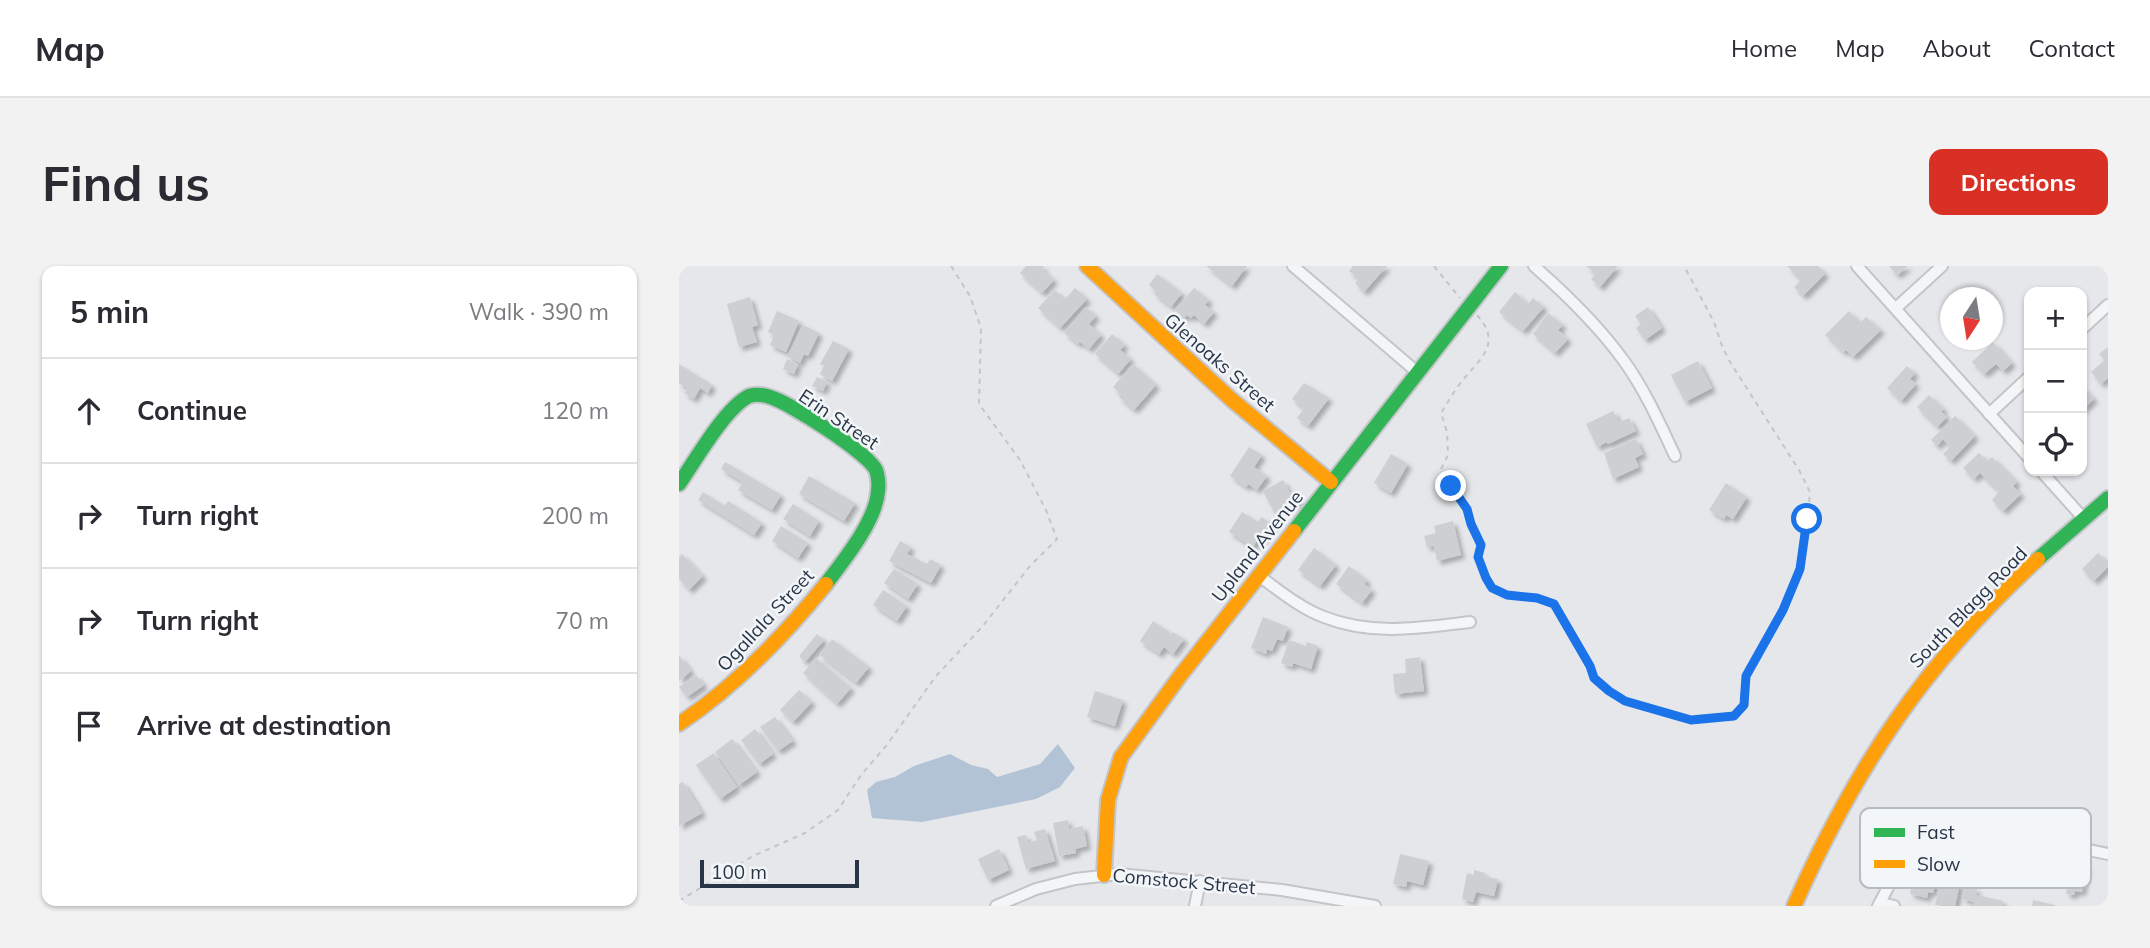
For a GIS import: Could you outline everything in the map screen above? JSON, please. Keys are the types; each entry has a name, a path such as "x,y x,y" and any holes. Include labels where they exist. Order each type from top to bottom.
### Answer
{"street":[{"name":"Glenoaks Street","path":"1087,266 1232,400 1331,482"},
{"path":"1293,266 1417,372"},
{"name":"Upland Avenue","path":"1104,875 1106,807 1121,757 1180,676 1417,372 1473,311 1501,266"},
{"path":"1534,266 1597,326 1625,362 1649,402 1675,456"},
{"path":"1857,266 2024,452"},
{"path":"1896,308 1942,266"},
{"path":"2087,324 2108,305"},
{"path":"1990,414 2024,382"},
{"name":"Erin Street","path":"679,484 740,403 750,396 759,395 772,397 862,454 875,468 880,480 880,490"},
{"path":"2045,476 2084,519"},
{"name":"Ogallala Street","path":"679,724 731,686 800,616 864,528 875,508 880,490"},
{"name":"South Blagg Road","path":"1794,906 1838,811 1876,746 1915,690 1944,654 1999,598 2108,498"},
{"path":"1259,576 1301,606 1323,617 1357,627 1395,630 1470,622"},
{"name":"Comstock Street","path":"996,906 1036,889 1104,875 1200,881 1375,906"},
{"path":"1195,906 1200,881"},
{"path":"1888,888 1879,904 1894,906"}],"path":[{"path":"679,901 753,856 805,833 838,810 936,676 982,627 1030,566 1056,539 1046,510 1020,460 979,404 981,328 970,296 951,266"},
{"path":"1434,266 1487,330 1489,344 1485,354 1460,383 1441,413 1447,432 1448,455 1440,471 1467,509 1481,545 1478,557 1486,578 1492,588 1507,595 1537,598 1554,604 1590,666 1594,678 1609,691 1625,701 1691,720 1734,716 1744,705 1746,676 1783,610 1800,569 1805,549 1810,492 1761,407 1730,362 1714,322 1684,266"}],"water":[{"path":"1058,744 1075,768 1060,787 1036,799 922,822 872,818 867,790 876,782 895,777 914,766 950,754 971,765 988,769 997,777 1040,764"}],"building":[{"path":"1026,266 1044,266 1042,269 1054,280 1042,293 1020,273"},
{"path":"1206,266 1247,266 1232,286"},
{"path":"1353,266 1387,266 1364,292 1355,283 1359,279 1349,271"},
{"path":"1586,266 1618,266 1600,287 1591,279 1596,274"},
{"path":"1787,266 1818,266 1825,274 1803,296 1794,287 1801,280"},
{"path":"1889,266 1908,266 1897,275"},
{"path":"1157,274 1182,293 1171,307 1154,294 1156,291 1149,285"},
{"path":"1075,288 1087,299 1060,328 1038,308 1055,290 1065,299"},
{"path":"1194,288 1209,300 1205,305 1214,312 1204,324 1194,315 1184,318 1175,310"},
{"path":"1515,292 1528,304 1533,298 1544,307 1523,331 1499,312"},
{"path":"750,297 758,325 752,327 757,342 739,347 727,304"},
{"path":"1086,307 1096,316 1089,324 1101,335 1089,349 1064,333"},
{"path":"1648,307 1662,328 1645,340 1636,328 1641,324 1635,316"},
{"path":"777,311 799,321 786,352 770,345 774,335 768,332"},
{"path":"1849,311 1860,323 1866,317 1881,330 1853,357 1846,350 1843,352 1825,335"},
{"path":"1548,313 1563,325 1558,330 1568,339 1555,353 1533,334"},
{"path":"803,325 819,333 808,356 804,354 800,363 787,357"},
{"path":"1112,334 1125,345 1120,350 1131,359 1118,374 1095,354"},
{"path":"833,341 849,349 832,381 820,374 824,366 820,364"},
{"path":"2108,347 2108,378 2101,384 2091,372 2105,360 2099,354"},
{"path":"1985,350 2000,350 2012,363 2003,371 1996,364 1984,374 1972,362"},
{"path":"787,359 798,364 794,374 783,369"},
{"path":"1698,361 1712,388 1685,402 1671,375"},
{"path":"679,364 712,385 708,393 700,388 694,399 684,393 688,388 679,383"},
{"path":"1133,364 1156,385 1134,410 1119,397 1121,394 1113,387"},
{"path":"1907,366 1915,373 1910,379 1916,384 1901,401 1887,388"},
{"path":"817,377 827,382 823,391 812,386"},
{"path":"1304,383 1329,398 1308,426 1297,418 1304,408 1292,399"},
{"path":"2087,391 2094,399 2087,405"},
{"path":"1929,395 1944,409 1941,411 1947,417 1937,427 1917,407"},
{"path":"1613,411 1619,422 1629,418 1636,431 1597,447 1586,424"},
{"path":"1955,416 1975,436 1951,461 1943,454 1950,447 1943,439 1937,446 1931,440"},
{"path":"1636,439 1643,454 1635,458 1639,467 1613,479 1604,453"},
{"path":"1249,447 1262,455 1254,467 1267,476 1257,490 1248,484 1246,487 1230,476"},
{"path":"1979,453 1987,461 1992,457 2017,482 2013,486 2021,494 2003,511 1992,500 1999,492 1980,473 1974,479 1963,468"},
{"path":"1391,454 1408,464 1391,493 1374,483"},
{"path":"725,462 781,495 772,510 738,490 743,482 721,469"},
{"path":"809,476 855,503 844,521 799,494"},
{"path":"1283,480 1290,493 1294,491 1300,501 1275,514 1263,491"},
{"path":"1726,483 1747,497 1733,519 1726,515 1724,519 1709,510"},
{"path":"703,492 725,506 728,501 762,523 754,535 698,500"},
{"path":"793,504 819,521 810,536 783,519"},
{"path":"1242,512 1258,522 1261,517 1273,524 1263,539 1259,537 1253,547 1229,532"},
{"path":"1453,521 1461,555 1437,561 1434,546 1427,547 1424,536 1436,533 1434,526"},
{"path":"781,526 808,543 798,558 772,541"},
{"path":"900,541 911,547 907,554 927,564 930,559 941,565 931,583 889,561"},
{"path":"1314,548 1336,565 1320,586 1298,570"},
{"path":"2098,553 2108,563 2108,567 2094,581 2082,569"},
{"path":"682,554 703,576 689,590 679,579 679,557"},
{"path":"1349,566 1367,580 1364,584 1372,590 1362,603 1336,584"},
{"path":"894,569 918,584 908,599 884,583"},
{"path":"883,590 907,606 897,621 873,605"},
{"path":"1263,617 1288,627 1283,641 1277,639 1272,651 1267,649 1266,654 1251,648"},
{"path":"1153,621 1184,639 1173,654 1164,647 1159,654 1140,641"},
{"path":"817,634 824,640 805,662 799,656"},
{"path":"832,639 869,667 856,683 820,655"},
{"path":"1289,640 1306,646 1307,642 1318,646 1311,669 1293,663 1292,667 1281,663"},
{"path":"679,655 691,671 679,681"},
{"path":"1420,657 1424,691 1395,694 1393,674 1406,673 1405,659"},
{"path":"816,658 851,688 837,704 803,673"},
{"path":"696,675 704,685 687,697 679,687"},
{"path":"799,690 812,702 793,722 780,710"},
{"path":"1095,691 1123,700 1115,726 1087,717"},
{"path":"775,717 793,741 778,751 760,727"},
{"path":"755,729 773,754 759,764 741,740"},
{"path":"732,739 757,772 739,785 715,752"},
{"path":"714,753 737,787 720,799 696,765"},
{"path":"683,782 702,813 679,826 679,784"},
{"path":"1068,820 1069,829 1083,826 1087,846 1075,849 1076,853 1059,856 1053,823"},
{"path":"1045,829 1055,861 1026,869 1017,837 1026,835 1028,843 1037,840 1034,832"},
{"path":"999,849 1009,870 988,880 978,859"},
{"path":"1400,854 1429,861 1423,885 1407,881 1406,887 1393,884"},
{"path":"1474,870 1485,873 1484,876 1498,879 1494,896 1476,892 1473,902 1462,899 1467,873 1474,875"},
{"path":"1911,888 1934,888 1933,893 1928,892 1927,898 1910,894"},
{"path":"1939,888 1959,888 1955,906 1935,905"},
{"path":"1965,888 1971,888 1977,889 1976,895 2003,901 2002,906 1973,906 1974,902 1962,899"},
{"path":"2067,888 2083,888 2082,892 2075,891 2074,895 2066,894"},
{"path":"2033,900 2055,905 2055,906 2032,906"}],"traffic: fast":[{"path":"1294,531 1501,266"},
{"path":"679,484 721,423 749,396 763,395 780,401 827,429 870,462 876,470 878,486 872,515 850,552 826,584"},
{"path":"2038,559 2108,498"}],"traffic: slow":[{"path":"1087,266 1232,400 1331,482"},
{"path":"1104,875 1108,800 1121,757 1180,676 1294,531"},
{"path":"1794,906 1842,807 1897,719 1961,637 2038,559"},
{"path":"679,724 720,694 758,660 826,584"}],"route":[{"path":"1451,486 1467,509 1481,545 1478,557 1492,588 1507,595 1537,598 1554,604 1590,666 1594,678 1609,691 1625,701 1691,720 1734,716 1744,705 1746,676 1783,610 1800,569 1805,549 1807,519"}]}
